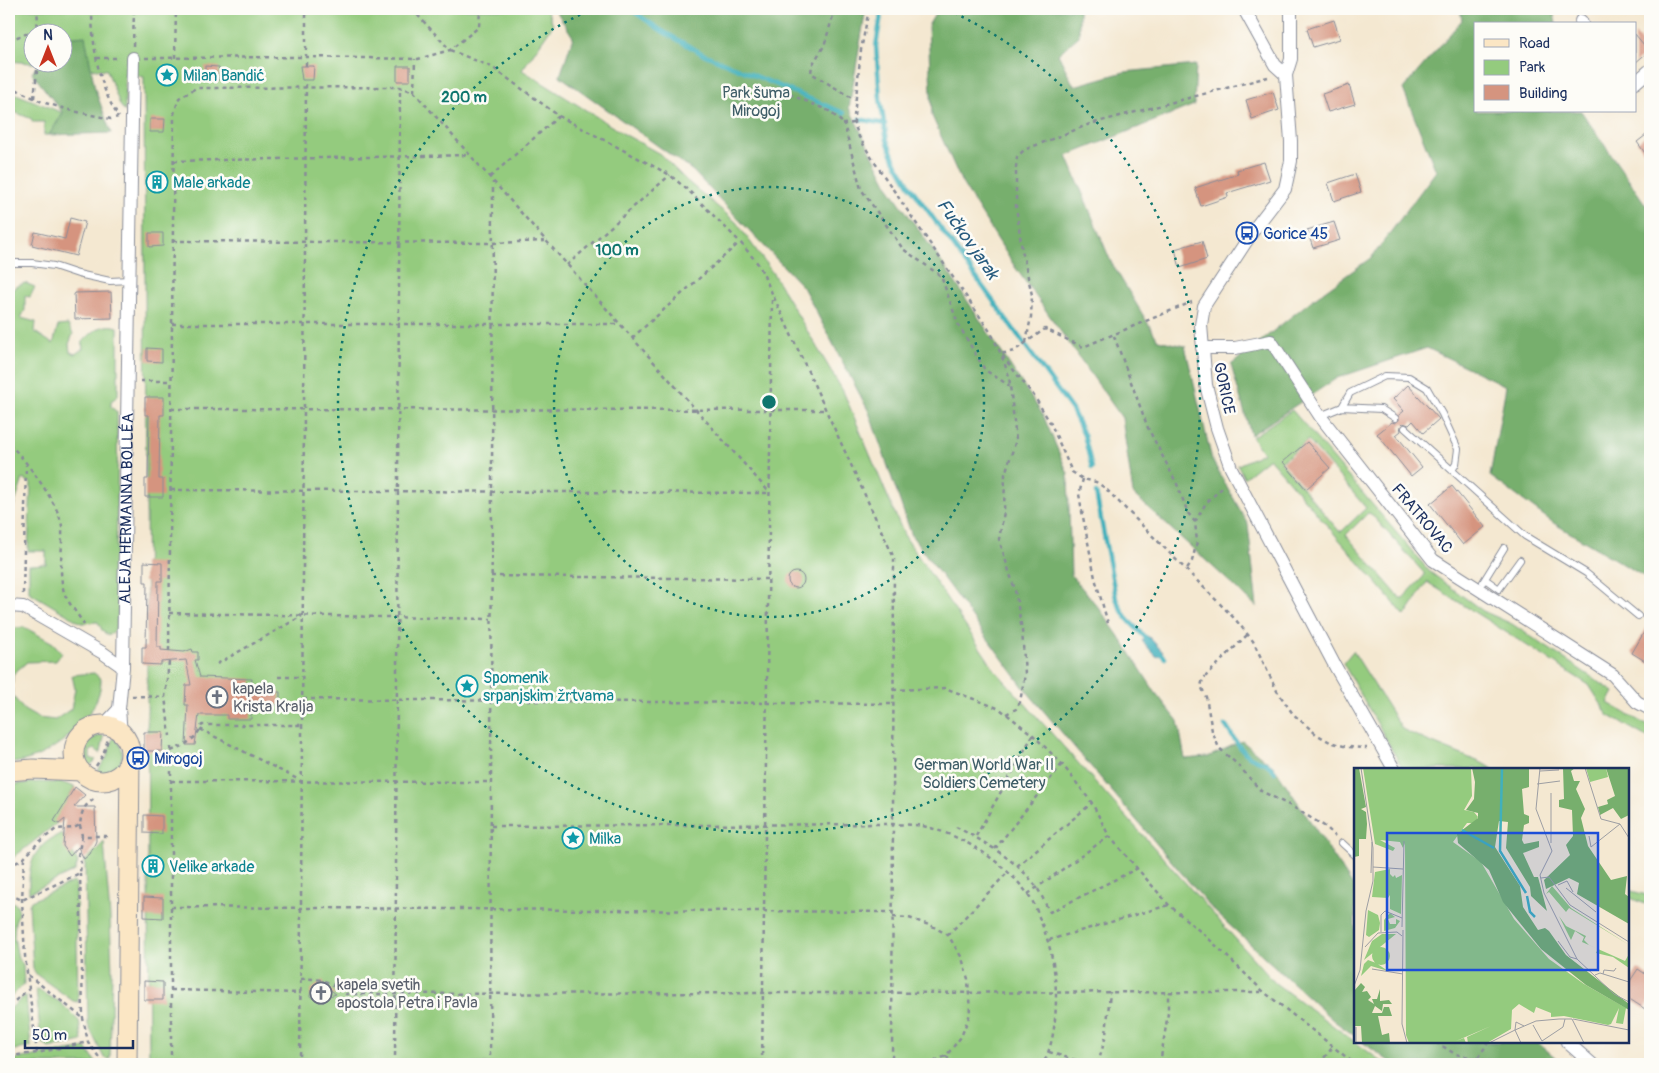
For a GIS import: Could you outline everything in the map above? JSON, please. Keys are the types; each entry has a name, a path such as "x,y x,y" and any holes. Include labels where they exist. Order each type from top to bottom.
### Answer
{"main road":[{"path":"33,769 52,760 78,740 87,730 96,726 112,732 129,748 128,1064"},
{"path":"78,740 74,754 76,763 129,811"},
{"path":"9,771 33,769 93,780 113,779 122,772 130,756"}],"street":[{"path":"1244,9 1275,66 1285,74"},
{"name":"GORICE","path":"1291,9 1291,59 1285,74 1292,141 1291,161 1285,189 1255,228 1204,306 1201,324 1206,385 1231,468 1335,666 1393,768"},
{"name":"ALEJA HERMANNA BOLLÉA","path":"112,732 119,710 123,667 133,58"},
{"path":"1636,82 1650,70"},
{"name":"FRATROVAC","path":"1202,348 1235,348 1271,341 1320,416 1433,560 1482,584 1613,675 1637,702 1650,709"},
{"path":"9,606 23,607 103,653 123,667"},
{"path":"112,732 119,710"},
{"path":"1568,1043 1592,1064"}],"lane":[{"path":"9,263 32,263 54,266 78,274 110,281 130,280"},
{"path":"1342,407 1350,393 1385,376 1409,377 1427,388 1442,414 1458,449 1456,464 1452,470"},
{"path":"1320,416 1342,407 1381,409 1395,418"},
{"path":"1405,428 1525,536 1586,573 1638,616"},
{"path":"1504,548 1482,584 1499,589 1520,560"},
{"path":"1342,843 1354,854"}],"path":[{"path":"37,9 38,22"},
{"path":"92,9 92,31 102,80 119,116 132,134"},
{"path":"133,58 134,9"},
{"path":"175,58 176,9"},
{"path":"306,9 306,66"},
{"path":"412,9 450,50 492,67 559,116 670,175 690,192 740,242 758,265 894,558 892,1064"},
{"path":"96,58 415,58 450,50 479,27 480,9"},
{"path":"834,9 824,46 812,65 810,73 855,100"},
{"path":"869,9 861,50 855,100 854,123 859,137 991,333 1009,376 1016,440 1005,474 1004,512 1000,539 1015,590 1022,630 1025,674 1021,697 1016,710 1006,714"},
{"path":"9,20 10,39"},
{"path":"414,92 415,58"},
{"path":"34,98 37,72"},
{"path":"1026,342 1031,317 1032,295 1022,250 1016,206 1017,157 1024,150 1090,124 1285,74"},
{"path":"300,1064 306,80"},
{"path":"9,86 42,102 91,116 111,119 119,116"},
{"path":"395,1064 400,86"},
{"path":"169,651 174,114 179,98 196,88 400,86 414,92 770,493"},
{"path":"782,91 829,111 844,124 861,190 903,249 941,276 958,324 985,370 1010,386"},
{"path":"490,177 559,116"},
{"path":"844,124 854,123"},
{"path":"174,160 470,155"},
{"path":"567,265 670,175"},
{"path":"490,1064 493,180"},
{"path":"173,241 493,243 546,241"},
{"path":"632,338 740,242"},
{"path":"762,1064 772,296"},
{"path":"1001,354 1014,351 1045,329 1083,347 1114,336 1198,299"},
{"path":"172,324 620,324"},
{"path":"1114,336 1148,428 1177,484 1188,513 1195,522 1197,542 1192,561 1186,570"},
{"path":"1001,354 1034,396 1050,424 1072,472 1105,488 1235,620 1253,642 1277,691 1293,714 1316,734 1330,742 1347,747 1372,748 1381,746"},
{"path":"129,380 172,381"},
{"path":"171,409 826,410"},
{"path":"9,444 26,463 54,503 62,524 64,593 78,614 85,629"},
{"path":"23,607 26,463"},
{"path":"1195,522 1206,503 1222,486 1236,478"},
{"path":"1083,479 1080,494 1082,509 1095,578 1109,627"},
{"path":"171,490 770,493"},
{"path":"492,576 768,578"},
{"path":"170,612 491,619"},
{"path":"217,664 303,615"},
{"path":"1248,635 1203,679 1202,686 1212,730 1219,748 1238,765 1261,791 1292,806 1326,827 1342,843"},
{"path":"169,662 165,697 170,736"},
{"path":"278,677 303,677"},
{"path":"893,690 945,688 1000,709 1033,735 1062,764 1092,803 1109,836 1169,905 1208,938 1264,992 1355,1064"},
{"path":"302,699 491,699 496,701 893,704"},
{"path":"171,751 188,744 199,733 202,725 302,724"},
{"path":"200,729 302,782"},
{"path":"104,1064 88,1042 84,1018 81,863 78,856 82,836 80,825 81,811 86,805 93,780 112,732"},
{"path":"976,836 1033,735"},
{"path":"171,747 171,1064"},
{"path":"995,849 1062,764"},
{"path":"171,781 491,782"},
{"path":"1017,866 1092,803"},
{"path":"491,826 892,824 922,826 954,837 988,856 1008,872 1028,894 1049,940 1053,959 1056,1015 1049,1052 1043,1064"},
{"path":"9,867 24,858 38,843 56,829 74,828 80,825"},
{"path":"956,826 976,836 1017,866 1037,887 1050,912 1138,868"},
{"path":"82,836 109,836"},
{"path":"1028,894 1109,836"},
{"path":"24,858 22,900 37,1053"},
{"path":"948,935 1008,872"},
{"path":"9,894 22,900 80,874"},
{"path":"1049,940 1169,905"},
{"path":"171,908 892,912"},
{"path":"892,917 909,918 932,926 948,935 962,958 968,979 970,1014 961,1037 946,1056 928,1064"},
{"path":"28,975 84,1018"},
{"path":"301,978 321,979 338,987 346,994 1264,992"},
{"path":"9,1006 30,988"},
{"path":"171,990 301,993"},
{"path":"1098,1064 1106,1035 1110,992"},
{"path":"1160,1064 1166,1028 1168,992"},
{"path":"9,1056 37,1053 88,1042"},
{"path":"1438,1043 1455,1054 1504,1064"},
{"path":"1473,1064 1488,1043"},
{"path":"1319,1064 1333,1047"},
{"path":"1049,1052 1088,1064"},
{"path":"946,1056 954,1064"}],"green space":[{"name":"German World War II Soldiers Cemetery","path":"9,9 547,9 553,25 522,70 624,134 660,154 688,182 736,222 774,275 843,391 904,535 995,670 1275,983 1385,1064 149,1064 144,77 125,73 125,112 120,105 107,70 72,67 72,22 22,22 22,62 9,61"},
{"name":"Park šuma Mirogoj","path":"555,9 866,9 849,108 890,189 947,270 1043,415 1068,474 1071,575 1099,608 1155,692 1178,721 1185,759 1208,757 1242,741 1275,768 1354,887 1354,1035 1334,1021 1212,909 1024,688 912,536 869,412 803,287 693,171 560,76 573,37"},
{"path":"938,9 1079,9 1079,36 1058,54 1074,86 1124,72 1196,65 1194,105 1067,156 1111,262 1158,340 1185,346 1212,460 1248,524 1257,607 1133,494 1122,418 1015,267 962,183 932,116 928,26"},
{"path":"1460,9 1553,9 1556,22 1474,22 1474,112 1582,112 1650,211 1650,580 1555,524 1490,476 1506,386 1427,348 1337,378 1251,435 1231,365 1312,300 1372,257 1436,171 1403,89 1462,20"},
{"path":"85,36 95,89 111,133 49,135 63,113 32,73 72,72 72,37"},
{"path":"9,91 63,113 49,135 44,135 44,122 32,122 32,119 9,110"},
{"path":"25,283 35,287 30,297 25,296 25,310 21,318 36,322 35,332 53,344 58,326 68,325 73,334 69,344 70,352 75,354 83,349 82,343 98,329 107,326 118,327 118,396 111,401 111,407 117,412 116,558 118,607 116,627 109,635 103,632 98,622 81,623 29,592 29,565 46,564 46,551 28,551 31,483 23,479 13,509 9,508 9,295 15,287"},
{"path":"1292,410 1430,572 1483,611 1512,624 1614,692 1608,703 1650,727 1650,739 1608,715 1589,685 1427,582 1405,616 1269,458 1244,478 1238,465 1263,453 1252,437","holes":["1308,440 1366,508 1342,531 1339,531 1281,462","1368,513 1371,514 1424,573 1424,576 1403,598 1400,598 1346,535"]},
{"path":"24,627 53,643 62,653 56,661 27,662 13,674 12,695 24,710 38,718 55,720 71,709 75,689 72,675 94,673 101,679 99,694 92,709 69,736 55,747 39,755 24,761 9,763 9,629"},
{"path":"1353,651 1402,729 1491,768 1402,768 1343,663"},
{"path":"102,735 104,737 101,751 100,753 95,749 90,751 90,758 96,760 88,767 83,757 84,747 91,739"},
{"path":"114,738 121,748 122,758 120,763 107,774 96,773 107,757"},
{"path":"39,782 63,783 75,787 66,802 62,819 9,861 9,785"},
{"path":"62,833 78,862 75,871 29,893 31,864 34,857 44,844"},
{"path":"104,842 112,972 110,1059 104,1058 88,1025 85,861"},
{"path":"73,882 76,884 78,1002 73,1001 37,975 33,969 29,905 31,901"},
{"path":"1629,890 1650,896 1650,906 1629,897"},
{"path":"9,900 17,905 19,911 15,922 14,937 18,959 23,964 24,984 9,999"},
{"path":"36,989 60,1002 79,1021 82,1041 49,1048 41,1042"},
{"path":"26,996 31,1047 15,1050 9,1049 9,1010"},
{"path":"1363,1043 1538,1043 1563,1064 1393,1064"},
{"path":"86,1048 97,1064 9,1064 9,1060"}],"water":[{"path":"1148,636 1163,652 1157,657 1142,641"}],"building":[{"path":"1334,20 1340,39 1313,47 1307,29"},
{"path":"1636,35 1649,51 1636,62"},
{"path":"205,66 219,67 219,80 205,80"},
{"path":"300,66 314,66 313,80 302,80"},
{"path":"397,66 410,66 410,81 397,81"},
{"path":"1349,85 1355,104 1328,112 1322,94"},
{"path":"1273,92 1279,110 1252,119 1246,100"},
{"path":"150,119 165,119 164,132 150,132"},
{"path":"1650,132 1650,160 1637,142"},
{"path":"1264,162 1270,180 1227,193 1228,197 1201,206 1195,188 1238,174 1237,170"},
{"path":"1355,174 1361,192 1334,201 1328,183"},
{"path":"70,218 85,222 76,256 32,245 35,232 65,239"},
{"path":"1334,222 1340,240 1313,248 1307,230"},
{"path":"149,233 163,233 163,246 149,247"},
{"path":"1202,241 1207,259 1180,268 1175,249"},
{"path":"111,292 112,318 75,319 74,293"},
{"path":"147,348 162,349 162,362 147,361"},
{"path":"1408,385 1439,419 1423,433 1413,421 1409,425 1403,423 1400,426 1401,431 1396,435 1422,467 1411,476 1377,434 1392,422 1395,423 1399,420 1399,415 1404,411 1393,399"},
{"path":"145,397 164,397 164,415 160,415 159,479 163,479 163,497 145,497 145,479 148,479 149,415 145,415"},
{"path":"1307,442 1330,468 1306,489 1283,462"},
{"path":"1452,486 1485,527 1463,545 1430,504"},
{"path":"144,562 162,563 162,581 158,581 157,647 161,647 161,650 184,652 192,649 193,652 198,652 198,660 195,660 200,677 252,679 251,692 280,692 280,705 251,705 251,719 227,719 227,715 199,715 195,745 186,745 188,705 185,705 186,685 191,685 186,660 161,662 161,665 142,664 142,647 146,647 147,582 144,582"},
{"path":"796,572 802,574 804,580 802,586 796,588 790,586 788,580 790,574"},
{"path":"1650,622 1650,664 1632,653"},
{"path":"144,732 163,732 162,751 144,751"},
{"path":"75,787 85,795 74,807 95,807 96,841 90,854 84,859 78,847 70,856 63,846 65,819 59,824 54,821"},
{"path":"144,815 162,816 162,834 144,833"},
{"path":"144,897 163,898 163,918 144,917"},
{"path":"1638,969 1650,977 1650,1002 1645,1009 1629,999 1629,982"},
{"name":"kapela svetih apostola Petra i Pavla","path":"323,980 325,986 336,994 326,997 324,1002 319,1002 310,996 311,990"},
{"path":"144,981 163,982 163,1000 144,1000"}],"waterway":[{"path":"630,9 662,31 703,54 844,113"},
{"name":"Fučkov jarak","path":"882,9 876,46 880,99 887,140 894,159 910,186 1072,410 1084,435 1092,468"},
{"path":"859,119 885,124"},
{"name":"Fučkov jarak","path":"1096,493 1116,598 1126,618 1150,642"},
{"name":"Fučkov jarak","path":"1157,650 1165,658"},
{"name":"Fučkov jarak","path":"1225,725 1245,753 1265,763 1275,772"}],"place":[{"name":"Milan Bandić","path":"167,75"},
{"name":"Male arkade","path":"157,182"},
{"name":"Gorice 45","path":"1247,233"},
{"name":"Spomenik srpanjskim žrtvama","path":"467,686"},
{"name":"kapela Krista Kralja","path":"217,697"},
{"name":"Mirogoj","path":"138,758"},
{"name":"Milka","path":"573,838"},
{"name":"Velike arkade","path":"153,866"},
{"name":"kapela svetih apostola Petra i Pavla","path":"321,993"}]}
